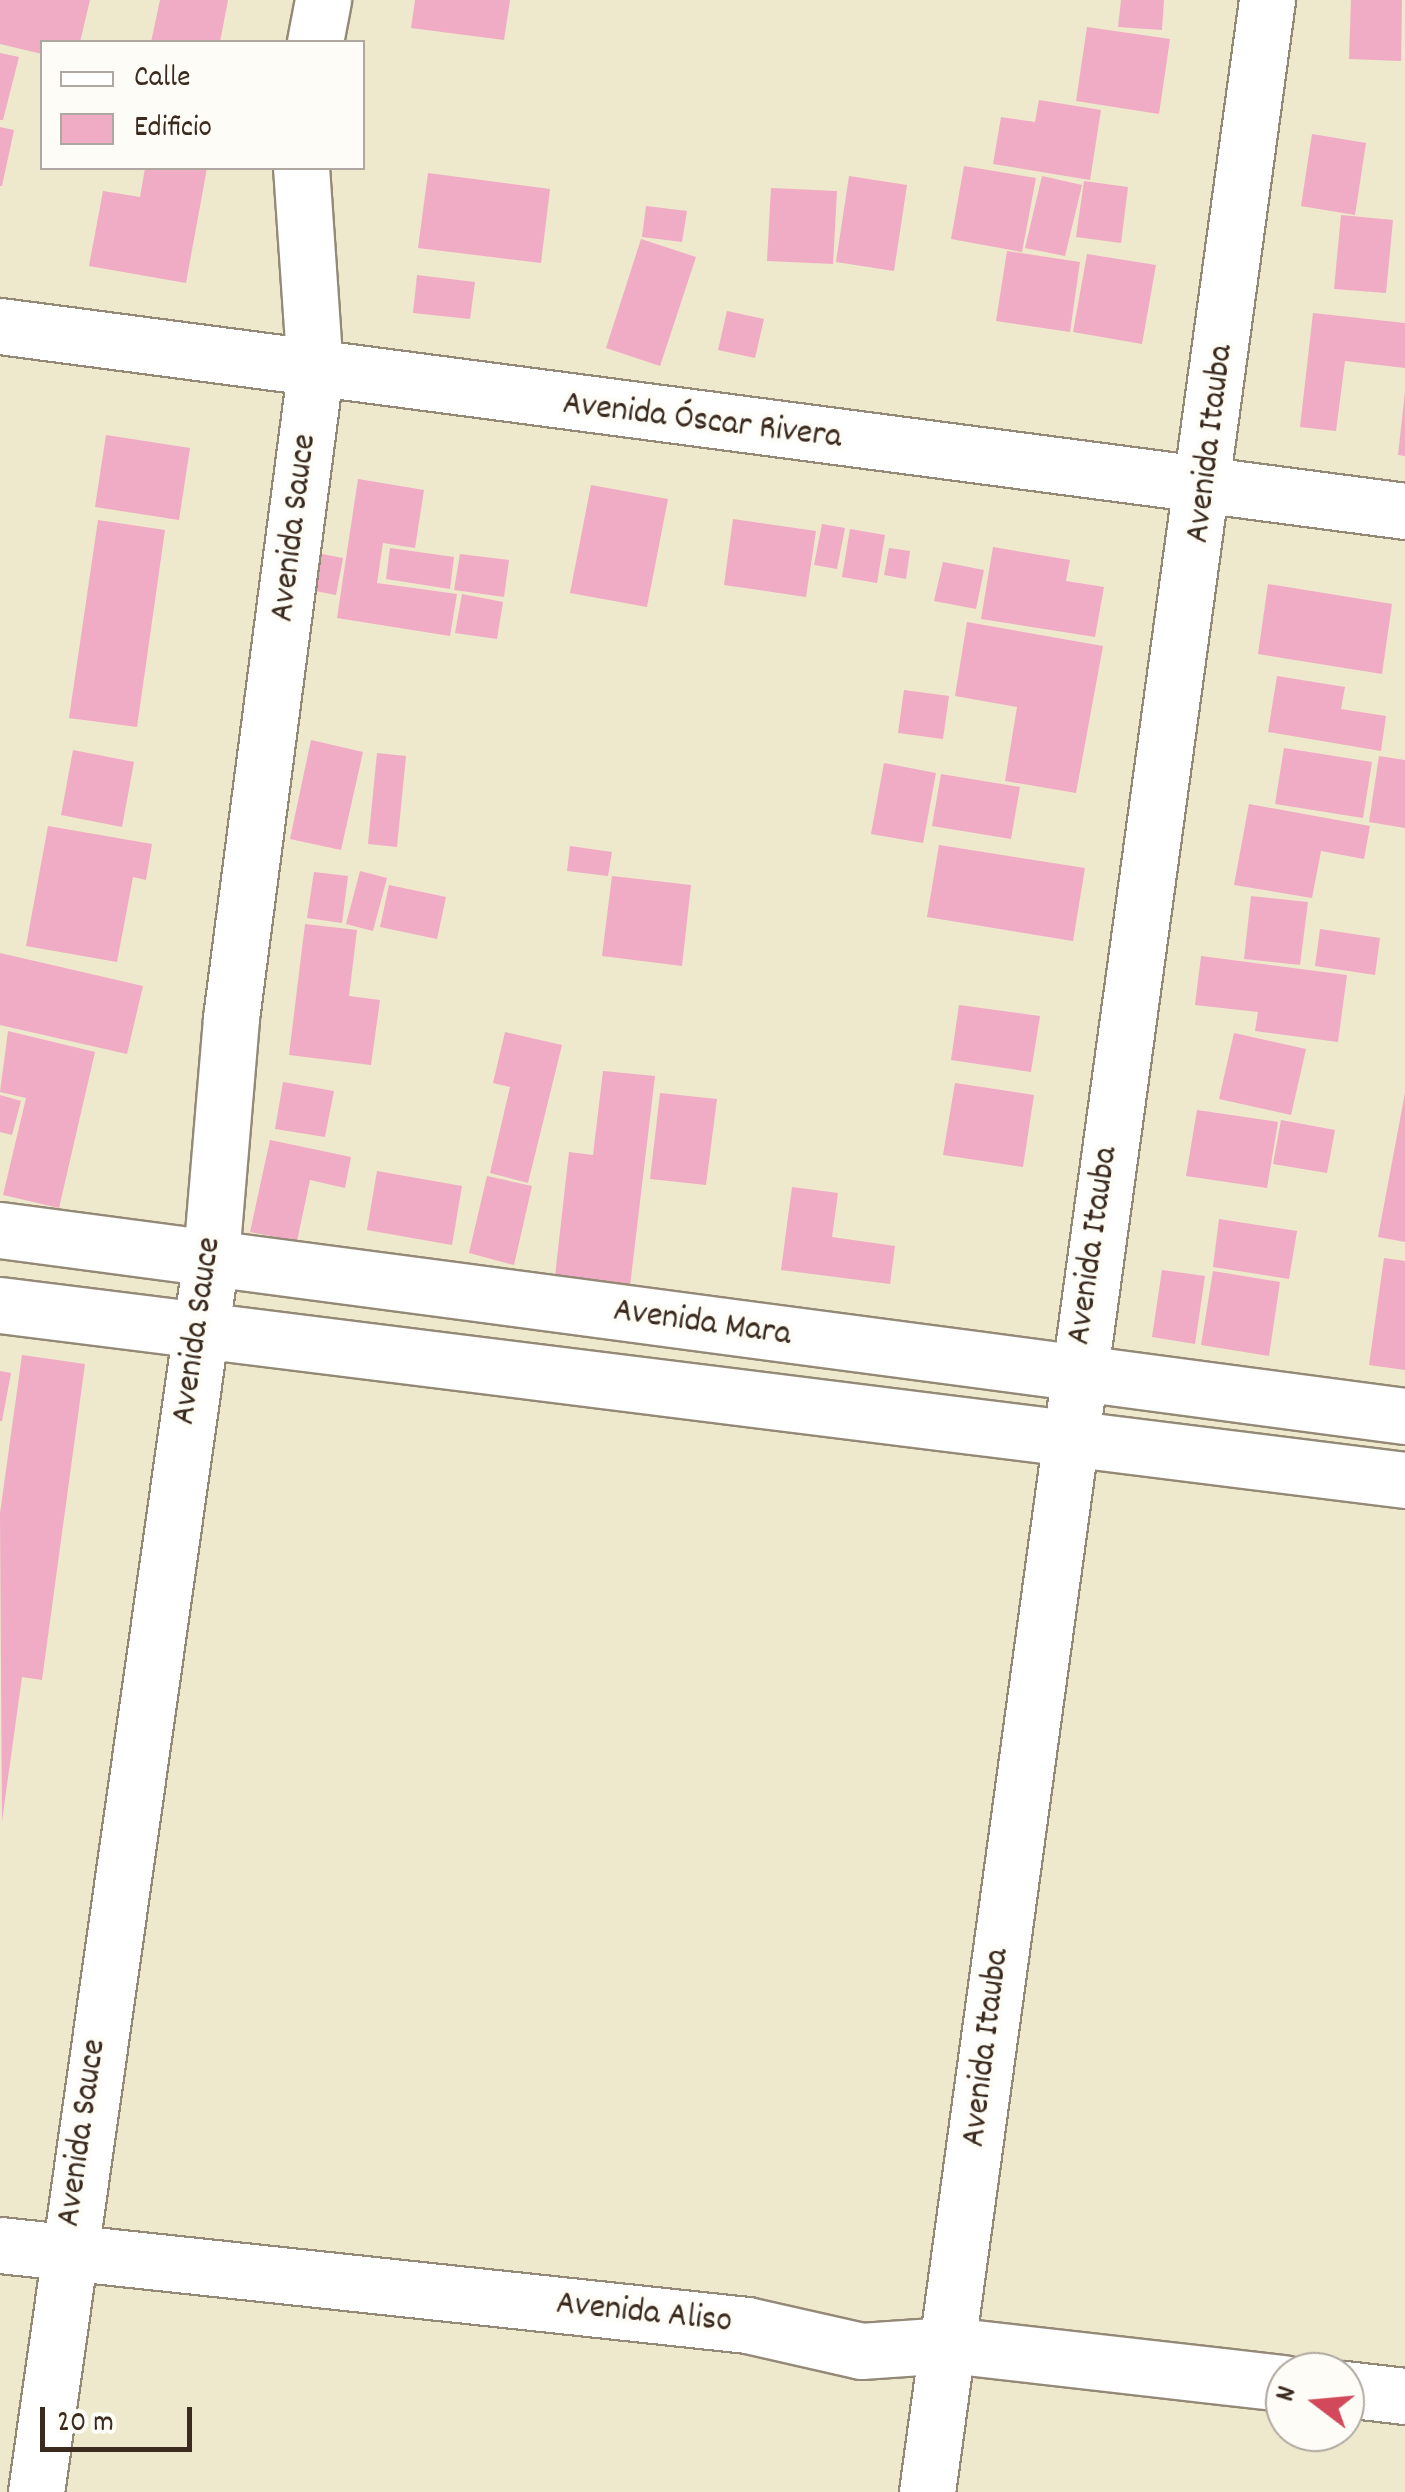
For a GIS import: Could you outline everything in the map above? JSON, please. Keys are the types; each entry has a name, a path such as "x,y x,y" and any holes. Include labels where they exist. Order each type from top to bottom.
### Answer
{"street":[{"path":"315,40 323,0"},
{"name":"Avenida Itauba","path":"928,2492 1066,1436 1206,487 1266,0"},
{"name":"Avenida Sauce","path":"36,2492 66,2252 211,1258 231,1018 315,372 301,170"},
{"name":"Avenida Óscar Rivera","path":"0,326 315,372 1405,511"},
{"name":"Avenida Mara","path":"0,1230 1405,1416"},
{"name":"Avenida Mara","path":"0,1306 197,1334 1066,1436 1405,1480"},
{"name":"Avenida Aliso","path":"0,2245 748,2325 861,2351 949,2345 1265,2380"},
{"path":"1365,2391 1405,2396"}],"building":[{"path":"0,0 90,0 80,40 40,40 40,54 0,44"},
{"path":"160,0 228,0 220,40 151,40"},
{"path":"415,0 510,0 504,40 411,28"},
{"path":"1121,0 1164,0 1162,30 1118,27"},
{"path":"1351,0 1402,0 1401,61 1349,59"},
{"path":"1087,27 1170,39 1159,114 1076,101"},
{"path":"0,53 19,57 3,120 0,120"},
{"path":"1039,100 1101,110 1090,180 993,164 1001,117 1035,122"},
{"path":"0,127 14,130 2,186 0,186"},
{"path":"1312,134 1366,143 1355,215 1301,206"},
{"path":"964,166 1036,178 1022,252 951,239"},
{"path":"145,170 207,170 186,283 89,266 103,191 140,197"},
{"path":"428,173 550,189 541,263 418,248"},
{"path":"849,176 907,185 894,271 836,262"},
{"path":"1042,176 1082,185 1065,256 1025,248"},
{"path":"1084,181 1128,187 1121,243 1076,237"},
{"path":"771,188 837,191 833,264 767,261"},
{"path":"646,206 687,211 682,242 642,237"},
{"path":"1341,215 1393,220 1386,293 1334,289"},
{"path":"641,239 696,257 660,366 606,348"},
{"path":"1007,251 1080,262 1070,332 996,321"},
{"path":"1087,254 1156,265 1142,344 1073,332"},
{"path":"417,275 475,282 470,319 413,313"},
{"path":"727,311 764,319 755,358 718,350"},
{"path":"1313,313 1405,323 1405,368 1345,361 1336,431 1300,427"},
{"path":"1405,392 1405,456 1398,455"},
{"path":"106,435 190,448 179,520 95,507"},
{"path":"358,479 424,490 415,548 383,543 377,583 457,594 450,636 337,618"},
{"path":"591,485 668,499 647,607 570,593"},
{"path":"733,519 816,531 806,597 724,585"},
{"path":"98,520 165,530 137,727 69,718"},
{"path":"822,524 845,528 837,569 814,565"},
{"path":"850,529 885,535 877,583 842,577"},
{"path":"993,547 1070,560 1066,581 1104,587 1095,637 981,619"},
{"path":"390,548 454,557 450,589 386,579"},
{"path":"889,548 910,551 906,579 884,575"},
{"path":"317,553 343,558 336,595 310,590"},
{"path":"460,554 509,560 504,597 454,590"},
{"path":"943,562 984,570 976,609 934,601"},
{"path":"1268,584 1392,604 1382,674 1258,654"},
{"path":"462,594 503,602 497,639 455,633"},
{"path":"967,622 1103,646 1076,793 1005,781 1017,707 955,696"},
{"path":"1277,676 1345,687 1341,709 1386,716 1381,751 1268,732"},
{"path":"904,690 949,696 943,739 898,733"},
{"path":"311,740 363,752 341,850 290,839"},
{"path":"1284,748 1372,762 1363,818 1275,804"},
{"path":"73,750 134,762 122,827 61,815"},
{"path":"377,753 406,756 397,847 368,844"},
{"path":"1379,756 1405,760 1405,828 1369,822"},
{"path":"884,763 936,773 923,843 871,834"},
{"path":"941,774 1020,787 1011,839 932,826"},
{"path":"1249,804 1370,826 1364,859 1321,851 1312,898 1234,885"},
{"path":"48,826 152,844 146,880 133,877 117,962 26,946"},
{"path":"939,845 1085,868 1073,941 927,917"},
{"path":"570,846 612,852 608,876 567,871"},
{"path":"360,871 387,878 373,931 346,924"},
{"path":"314,872 348,876 342,923 307,918"},
{"path":"612,876 691,885 682,966 602,956"},
{"path":"389,885 446,897 437,939 380,927"},
{"path":"1251,896 1308,902 1300,965 1244,959"},
{"path":"305,924 357,930 349,996 380,1000 371,1065 289,1055"},
{"path":"1320,929 1380,938 1375,975 1315,966"},
{"path":"0,953 143,986 127,1054 0,1025"},
{"path":"1201,956 1347,975 1338,1042 1255,1031 1258,1012 1195,1005"},
{"path":"959,1005 1040,1016 1031,1072 951,1060"},
{"path":"8,1031 95,1052 59,1208 3,1195 26,1098 0,1092"},
{"path":"505,1032 562,1045 528,1183 490,1173 510,1087 493,1083"},
{"path":"1234,1033 1306,1049 1291,1115 1219,1099"},
{"path":"603,1071 655,1076 630,1286 555,1276 569,1152 593,1155"},
{"path":"283,1082 334,1091 325,1137 275,1129"},
{"path":"955,1083 1034,1095 1023,1167 943,1155"},
{"path":"660,1093 717,1099 706,1185 650,1179"},
{"path":"1405,1093 1405,1242 1378,1237"},
{"path":"0,1095 21,1101 12,1135 0,1132"},
{"path":"1197,1110 1278,1122 1267,1188 1186,1176"},
{"path":"1281,1120 1335,1130 1327,1173 1273,1164"},
{"path":"270,1140 351,1157 345,1188 310,1180 297,1241 250,1232"},
{"path":"377,1171 462,1186 452,1245 367,1230"},
{"path":"487,1176 532,1186 514,1265 469,1253"},
{"path":"792,1187 838,1193 832,1237 895,1246 890,1284 781,1270"},
{"path":"1219,1219 1297,1231 1289,1279 1213,1267"},
{"path":"1384,1258 1405,1261 1405,1370 1369,1365"},
{"path":"1162,1270 1205,1276 1195,1344 1152,1337"},
{"path":"1213,1271 1280,1282 1269,1356 1201,1345"},
{"path":"22,1355 85,1364 42,1680 22,1677 2,1821 0,1513"},
{"path":"0,1371 11,1373 2,1421 0,1421"}]}
